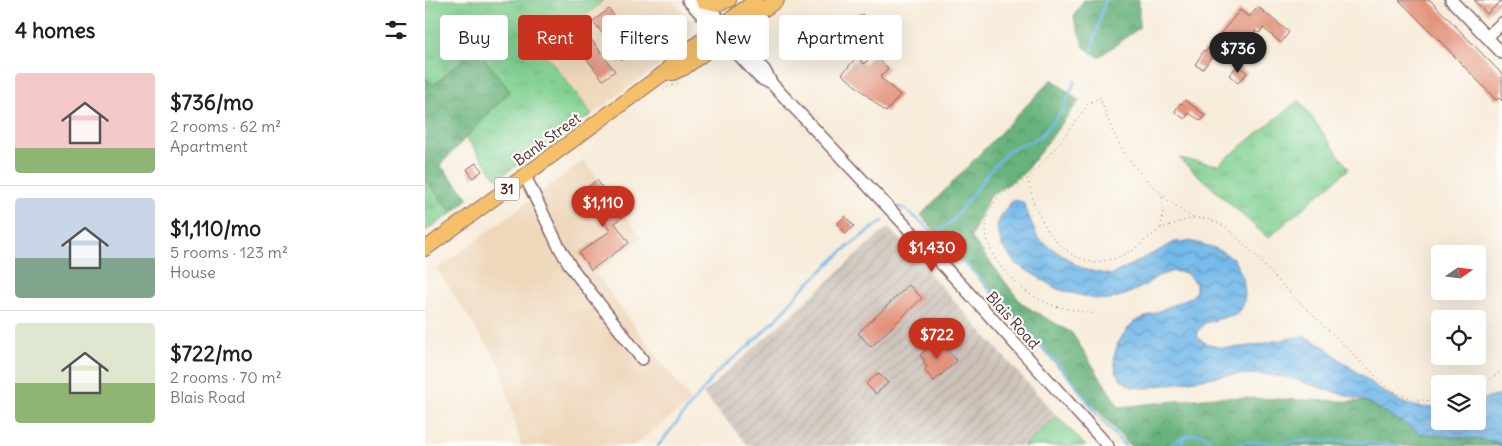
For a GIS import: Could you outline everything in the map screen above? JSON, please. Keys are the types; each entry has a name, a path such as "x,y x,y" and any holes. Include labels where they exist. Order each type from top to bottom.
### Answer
{"main road":[{"path":"702,1 717,4 729,0"},
{"name":"Bank Street","path":"741,15 756,0"},
{"name":"Bank Street","path":"752,15 777,0"},
{"name":"Bank Street","path":"425,249 665,73 673,73 684,68 697,56"}],"street":[{"path":"689,0 705,15"},
{"path":"1451,0 1502,53"},
{"path":"702,1 712,15"},
{"path":"1487,37 1502,23"},
{"name":"Blais Road","path":"746,60 760,78 772,84 973,298 1108,446"},
{"path":"525,176 558,245 571,267 642,359"}],"path":[{"path":"1095,314 1055,306 1033,296 997,262 986,238 985,221 993,202 1028,179 1059,144 1088,104 1099,97 1117,140 1137,168 1162,194 1193,218"},
{"path":"1028,179 1039,218 1058,243 1073,255 1095,263 1116,258 1133,250 1161,228 1193,218 1208,219 1226,227 1281,284 1387,387 1402,396 1417,400 1431,400"},
{"path":"1161,228 1163,212 1162,194"},
{"path":"1486,381 1502,371"}],"shaded area":[{"path":"604,0 672,0 686,15 602,15 602,60 666,60 592,114 550,60 592,60 592,15 586,15"},
{"path":"687,16 693,23 687,45"},
{"path":"584,160 642,238 595,273 691,402 633,446 521,446 501,367 437,269"},
{"path":"888,227 1057,416 1023,446 749,446 703,394"}],"green space":[{"path":"427,0 604,0 586,15 518,15 518,60 550,60 592,114 497,179 466,138 510,90 433,87 425,77 425,2"},
{"path":"1084,0 1139,0 1139,28 1099,57 1084,47 1075,21 1074,16"},
{"path":"462,60 485,60 510,91 440,165 469,198 452,213 425,179 425,77 433,86"},
{"path":"1052,79 1079,101 1024,173 989,197 971,237 1022,304 1072,333 1119,407 1215,397 1367,402 1422,434 1494,441 1502,446 1130,446 921,215"},
{"path":"1299,100 1349,169 1268,238 1179,158 1218,165"},
{"path":"425,179 452,213 425,231"},
{"path":"1057,416 1086,446 1023,446"}],"water":[{"path":"1013,200 1023,202 1038,239 1086,270 1111,275 1175,242 1188,241 1217,249 1233,258 1243,278 1245,295 1243,306 1236,314 1205,323 1197,332 1198,338 1207,344 1228,348 1298,336 1305,337 1324,347 1343,363 1393,398 1409,405 1431,407 1431,430 1486,430 1486,399 1502,394 1502,445 1494,441 1422,434 1367,402 1286,377 1259,374 1227,375 1146,388 1132,387 1121,380 1116,372 1114,357 1118,343 1134,322 1193,296 1196,284 1186,273 1173,271 1158,276 1144,286 1127,294 1109,300 1095,299 1057,289 1015,263 1002,246 997,226 1001,216"}],"building":[{"path":"1399,0 1430,0 1502,74 1502,101 1499,98 1496,100"},
{"path":"1474,0 1502,0 1487,14"},
{"path":"1258,7 1289,32 1281,43 1263,28 1259,33 1255,31 1240,50 1228,41 1215,56 1213,55 1203,69 1195,65 1204,50 1206,51 1240,10 1249,17"},
{"path":"609,9 613,15 602,15 602,33 593,21"},
{"path":"592,41 602,54 602,60 607,60 615,71 603,80 588,60 592,60"},
{"path":"854,60 860,60 864,64 868,60 879,60 888,68 880,77 900,95 886,112 842,74"},
{"path":"1238,65 1247,73 1238,83 1229,75"},
{"path":"1185,100 1205,115 1201,121 1189,113 1185,119 1175,112 1180,103 1182,104"},
{"path":"476,163 482,171 473,178 467,169"},
{"path":"597,180 623,217 615,223 629,243 591,270 579,253 610,231 582,191"},
{"path":"845,216 854,226 846,234 837,224"},
{"path":"909,285 922,298 871,347 858,333"},
{"path":"937,339 957,361 934,381 924,370 927,367 920,355"},
{"path":"878,373 888,383 876,394 866,384"}],"waterway":[{"path":"1091,53 1105,0"},
{"path":"936,234 951,223 989,172 1009,150 1040,137 1063,110 1075,81"},
{"path":"898,207 905,209 936,234 948,250 976,274 1067,374 1096,413 1125,446"},
{"path":"658,446 718,371 750,345 780,315 800,291 843,251 883,221"},
{"path":"1168,446 1195,434 1205,436 1216,446"},
{"path":"1181,446 1184,437"},
{"path":"1227,446 1246,442 1265,442 1274,445 1310,440 1351,441 1401,446"}]}
